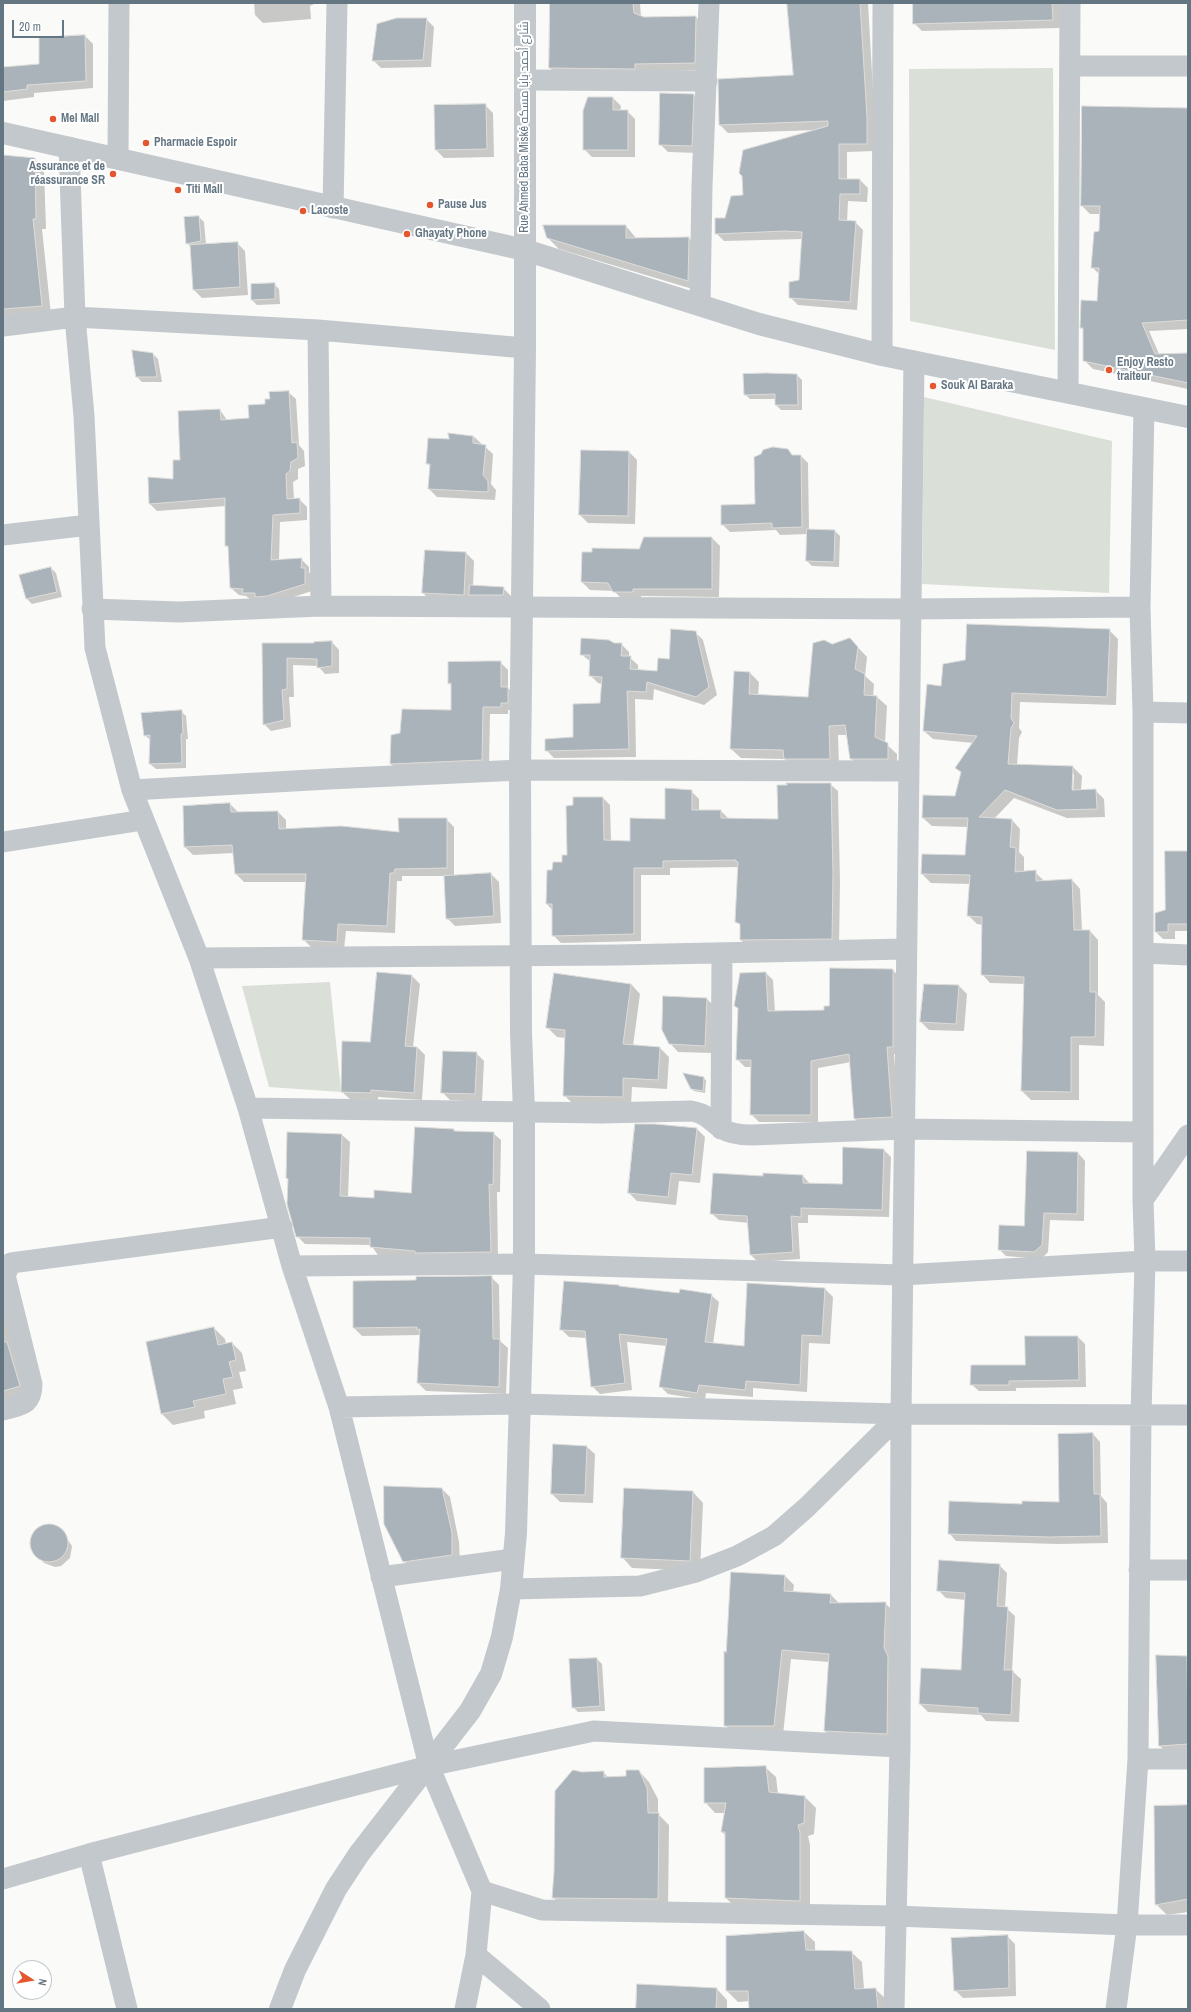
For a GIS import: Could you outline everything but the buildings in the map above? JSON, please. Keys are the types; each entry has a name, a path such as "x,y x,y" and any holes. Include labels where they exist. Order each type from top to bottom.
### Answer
{"street":[{"path":"118,158 119,3"},
{"path":"333,208 337,3"},
{"name":"Rue Ahmed Baba Miské شارع أحمد بابا مسكه","path":"280,2009 295,1970 336,1889 359,1854 429,1766 470,1711 490,1674 502,1637 511,1589 516,1533 524,1264 524,1112 520,956 520,770 525,348 525,3"},
{"path":"700,305 702,186 709,3"},
{"path":"882,355 883,3"},
{"path":"1068,392 1071,66 1070,3"},
{"path":"1071,66 1188,66"},
{"path":"525,80 707,81"},
{"path":"3,133 525,250 759,324 882,355 1188,417"},
{"path":"69,147 75,317 84,416 95,648 132,790 199,958 248,1108 292,1266 339,1407 429,1766 482,1891 476,1955 465,2009"},
{"path":"3,326 75,317 318,330 525,348"},
{"path":"318,330 321,606"},
{"path":"894,2009 900,1747 902,1275 914,361"},
{"path":"1116,2009 1127,1925 1138,1759 1141,1415 1145,1261 1143,1200 1143,712 1140,607 1144,408"},
{"path":"3,535 89,524"},
{"path":"92,609 179,612 321,606 911,609 1140,607"},
{"path":"1143,712 1188,713"},
{"path":"132,790 321,779 520,770 909,771"},
{"path":"3,842 143,820"},
{"path":"199,958 722,954 906,950"},
{"path":"1143,953 1188,955"},
{"path":"721,1129 722,954"},
{"path":"248,1108 524,1112 692,1111 703,1113 721,1129 737,1135 904,1129 1143,1132"},
{"path":"1143,1200 1188,1135"},
{"path":"3,1410 25,1403 31,1398 32,1391 32,1384 5,1275 5,1261 11,1263 282,1227"},
{"path":"292,1266 524,1264 902,1275 1145,1261 1188,1261"},
{"path":"339,1407 519,1404 901,1414 1188,1415"},
{"path":"511,1589 640,1586 696,1572 737,1556 774,1536 807,1507 901,1414"},
{"path":"381,1577 514,1559"},
{"path":"1139,1570 1188,1570"},
{"path":"3,1879 89,1854 429,1766 594,1731 900,1747"},
{"path":"1138,1759 1188,1759"},
{"path":"89,1854 127,2009"},
{"path":"482,1891 542,1910 895,1916 1127,1925 1188,1925"},
{"path":"476,1955 540,2009"}],"shaded area":[{"path":"1053,68 1055,350 910,321 909,69"},
{"path":"924,397 1112,441 1109,593 922,584"},
{"path":"330,982 341,1092 269,1087 242,986"}],"place":[{"name":"Mel Mall","path":"53,119"},
{"name":"Pharmacie Espoir","path":"146,143"},
{"name":"Assurance et de réassurance SR","path":"113,174"},
{"name":"Titi Mall","path":"178,190"},
{"name":"Pause Jus","path":"430,205"},
{"name":"Lacoste","path":"303,211"},
{"name":"Ghayaty Phone","path":"407,234"},
{"name":"Enjoy Resto traiteur","path":"1109,370"},
{"name":"Souk Al Baraka","path":"933,386"}]}
